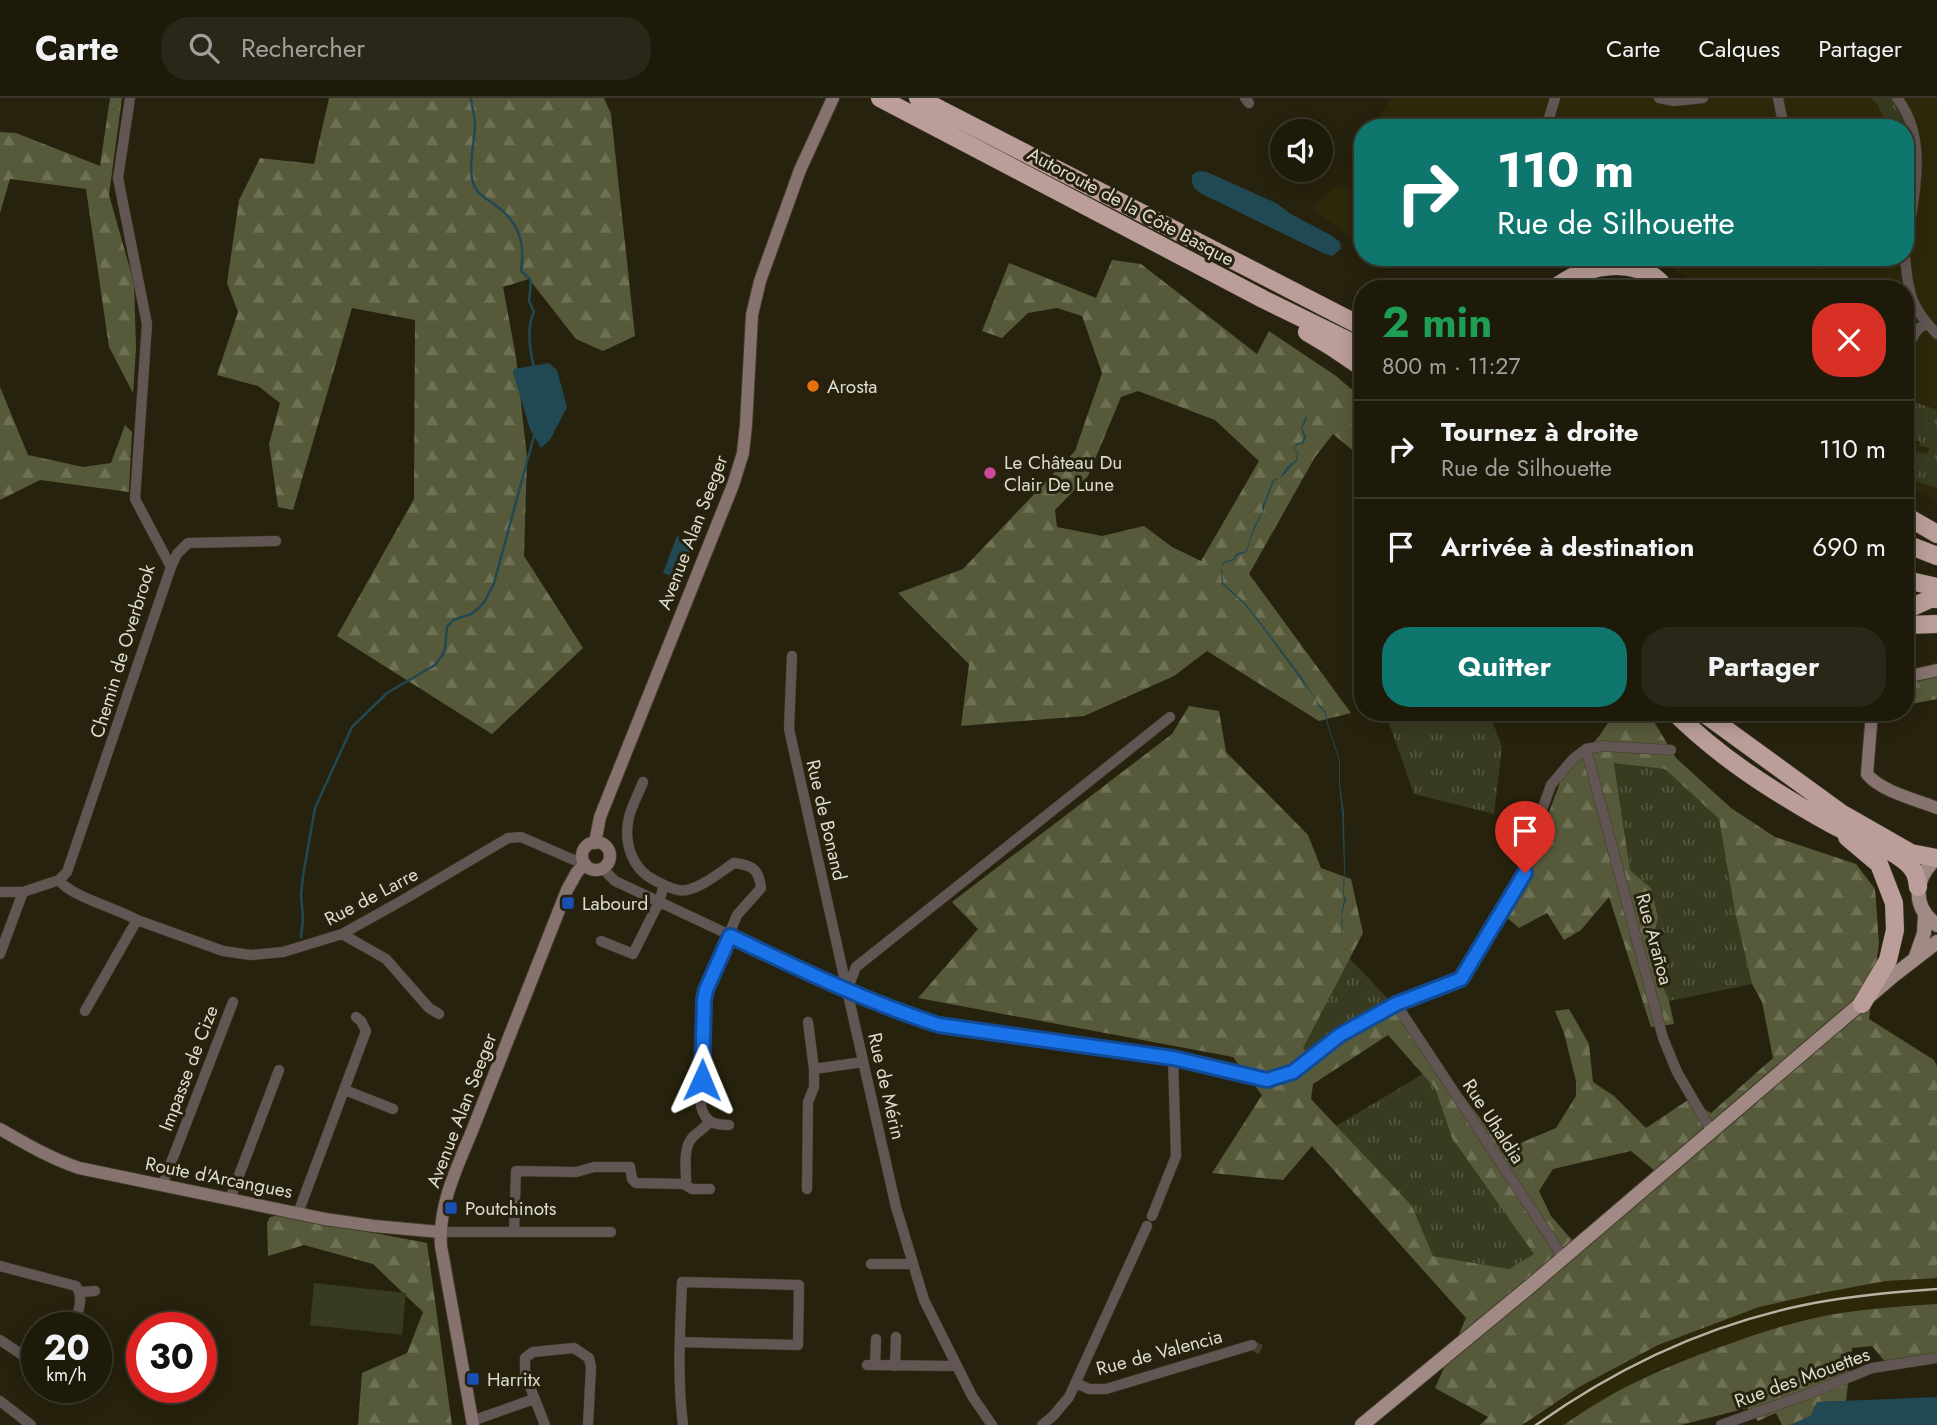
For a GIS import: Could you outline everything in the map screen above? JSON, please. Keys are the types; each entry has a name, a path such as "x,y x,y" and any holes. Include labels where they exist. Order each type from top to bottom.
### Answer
{"highway":[{"name":"Autoroute de la Côte Basque","path":"880,98 1263,299 1354,344"},
{"name":"Autoroute de la Côte Basque","path":"918,98 1354,319"},
{"path":"1553,280 1577,266"},
{"path":"1568,280 1582,272 1616,266"},
{"path":"1629,266 1647,271 1656,280"},
{"path":"1649,266 1671,280"},
{"path":"1263,299 1278,316 1354,362"},
{"path":"1914,521 1937,534"},
{"path":"1914,547 1937,556"},
{"path":"1914,582 1937,587"},
{"path":"1914,606 1937,599"},
{"path":"1914,625 1937,624"},
{"path":"1683,721 1752,778 1834,826 1875,844 1906,863 1916,874 1919,887"},
{"path":"1714,721 1841,813 1911,853 1937,858"},
{"path":"1834,826 1879,864 1894,903 1895,930 1888,960 1862,1004"}],"main road":[{"name":"Avenue Alan Seeger","path":"595,843 600,817 733,485 743,453 752,315 760,281 800,170 830,103"},
{"path":"1914,675 1937,670"},
{"path":"1871,721 1867,775 1872,781 1937,808"},
{"path":"595,843 604,845 610,853 609,862 603,869 591,869 583,862 584,849 595,843"},
{"path":"1915,959 1924,933 1925,914 1918,896 1919,887 1928,866 1937,858"},
{"name":"Avenue Alan Seeger","path":"473,1423 440,1232 444,1208 455,1171 567,890 583,862"},
{"path":"1925,914 1937,925"},
{"path":"1363,1424 1528,1288 1893,976 1937,942"},
{"name":"Route d'Arcangues","path":"0,1129 55,1160 79,1168 298,1213 374,1226 440,1232"}],"street":[{"name":"Chemin de Overbrook","path":"59,880 67,872 171,567 135,499 148,324 118,178 130,98"},
{"path":"1549,119 1555,98"},
{"path":"1659,98 1674,101 1703,98"},
{"path":"1778,98 1782,119"},
{"path":"1897,98 1908,119"},
{"path":"1914,134 1918,160 1914,190"},
{"path":"1914,303 1921,319 1937,334"},
{"path":"1914,336 1921,326 1927,324"},
{"path":"171,567 177,554 188,543 276,541"},
{"name":"Rue de Bonand","path":"792,656 789,729 847,990"},
{"path":"847,990 856,967 1170,717"},
{"path":"603,869 615,881 902,1014 939,1025 1173,1058 1267,1080 1293,1072 1340,1035 1396,1004 1461,979 1528,866 1538,821 1551,785 1573,759 1586,749 1602,746 1671,750"},
{"name":"Rue Arañoa","path":"1586,749 1663,1038 1677,1072 1711,1130"},
{"path":"643,782 629,817 627,839 633,860 649,878 672,889 686,890 702,884 734,863 748,865 760,876 761,888 737,915 704,1000 701,1106 703,1115 709,1122 729,1125"},
{"name":"Rue de Larre","path":"59,880 69,890 137,920 223,951 251,955 282,952 342,934 508,838 521,837 583,862"},
{"path":"0,892 23,892 59,880"},
{"path":"601,941 633,954 659,902 664,885"},
{"path":"0,954 23,892"},
{"path":"85,1011 137,920"},
{"path":"342,934 386,960 429,1008 439,1014"},
{"name":"Rue de Mérin","path":"847,990 896,1207 924,1300 955,1366 992,1425"},
{"name":"Impasse de Cize","path":"162,1186 233,1002"},
{"name":"Rue Uhaldia","path":"1396,1004 1563,1257"},
{"path":"298,1213 366,1031 362,1021 356,1017"},
{"path":"807,1188 808,1102 814,1087 808,1022"},
{"path":"1042,1425 1062,1406 1076,1383 1150,1221 1176,1156 1173,1058"},
{"path":"814,1069 863,1062"},
{"path":"230,1199 279,1070"},
{"path":"345,1090 393,1110"},
{"path":"684,1184 687,1146 709,1122"},
{"path":"514,1232 516,1171 576,1172 594,1167 630,1167 635,1183 684,1184 692,1189 710,1189"},
{"path":"440,1232 611,1232"},
{"path":"871,1264 913,1264"},
{"path":"0,1266 76,1286 81,1298 77,1312"},
{"path":"680,1342 798,1345 799,1285 682,1282 680,1342 679,1392 683,1425"},
{"path":"80,1292 95,1290"},
{"path":"895,1366 896,1337"},
{"path":"876,1339 871,1365 955,1366"},
{"path":"0,1340 21,1354"},
{"name":"Rue de Valencia","path":"1076,1383 1089,1389 1106,1389 1252,1345"},
{"path":"545,1425 525,1374 525,1358 533,1352 574,1348 589,1358 592,1367 587,1425"},
{"name":"Rue des Mouettes","path":"1721,1425 1808,1394 1872,1367 1937,1358"},
{"path":"473,1423 534,1399"},
{"path":"0,1401 31,1425"}],"shaded area":[{"path":"1392,98 1937,98 1937,499 1914,491 1914,280 1688,280 1670,266 1914,266 1914,119 1377,119"},
{"path":"1336,186 1354,189 1354,239 1311,208"},
{"path":"1937,1278 1937,1304 1840,1313 1796,1323 1653,1372 1564,1425 1522,1425 1579,1387 1658,1345 1759,1307 1886,1281"}],"green space":[{"path":"110,98 122,98 109,195 134,283 136,348 133,393 109,347 86,189 10,179 0,213 0,132 16,133 100,166"},
{"path":"329,98 604,98 611,114 635,336 603,351 576,339 529,279 503,287 516,357 527,458 524,556 583,648 492,734 337,636 414,499 415,320 352,308 293,510 278,507 269,444 280,403 258,386 217,375 238,312 227,283 239,200 260,158 314,164"},
{"path":"1871,98 1892,98 1903,119 1883,119 1878,105"},
{"path":"1112,260 1141,264 1257,354 1269,331 1354,391 1354,452 1333,434 1315,457 1249,574 1351,713 1319,721 1207,651 1174,676 1084,716 961,726 969,664 898,593 963,569 1075,451 1102,373 1082,316 1057,308 1028,313 1002,338 982,331 1009,263 1096,298","holes":["1138,391 1215,420 1259,461 1201,561 1172,547 1144,526 1102,536 1057,527 1055,510 1088,476 1121,397"]},
{"path":"0,387 28,455 83,467 111,463 125,425 132,432 129,492 40,480 0,500"},
{"path":"1914,402 1937,410 1937,488 1914,481 1914,455 1917,452 1928,454 1929,448 1919,445 1920,441 1914,440"},
{"path":"1937,674 1937,699 1914,703 1914,679"},
{"path":"1189,706 1219,711 1226,752 1308,835 1321,868 1351,879 1363,933 1303,1048 1306,1052 1397,1008 1504,1150 1556,1128 1576,1096 1576,1081 1564,1033 1555,1011 1569,1009 1589,1044 1593,1082 1614,1096 1646,1128 1688,1100 1711,1113 1773,1058 1762,1002 1752,984 1735,912 1719,819 1665,769 1614,763 1630,870 1651,888 1658,917 1650,956 1669,1001 1674,1024 1651,1027 1609,897 1581,930 1564,940 1547,913 1519,928 1505,916 1527,871 1561,780 1609,721 1653,721 1676,758 1731,808 1775,837 1856,864 1875,889 1879,943 1869,1019 1934,1060 1937,1066 1937,1278 1886,1281 1759,1307 1658,1345 1579,1387 1522,1425 1480,1425 1488,1417 1435,1388 1466,1318 1312,1146 1283,1180 1212,1173 1262,1095 1233,1057 918,998 978,929 952,902 1172,734","holes":["1388,1035 1435,1088 1452,1138 1534,1254 1509,1269 1433,1256 1412,1206 1311,1099 1313,1084","1631,1151 1655,1171 1572,1240 1551,1216 1539,1191 1553,1169"]},
{"path":"1388,721 1492,721 1502,747 1494,814 1414,794"},
{"path":"1614,762 1665,769 1719,819 1735,912 1752,984 1669,1001 1650,956 1658,917 1651,888 1630,870"},
{"path":"1349,958 1397,1008 1307,1053 1303,1048"},
{"path":"1423,1074 1435,1088 1452,1138 1535,1254 1509,1269 1433,1256 1412,1206 1336,1126"},
{"path":"280,1215 427,1243 452,1425 358,1425 362,1373 407,1353 423,1312 373,1264 304,1245 268,1256 267,1223 270,1217"},
{"path":"314,1283 406,1293 402,1335 310,1325"},
{"path":"1937,1304 1937,1355 1886,1363 1872,1346 1852,1348 1846,1401 1817,1402 1811,1416 1790,1425 1782,1425 1776,1413 1758,1421 1747,1408 1681,1425 1564,1425 1603,1399 1645,1378 1688,1359 1759,1334 1841,1313"}],"water":[{"path":"1198,171 1207,172 1276,203 1332,236 1340,242 1341,249 1332,256 1325,254 1202,194 1192,181 1192,175"},
{"path":"549,363 557,370 567,407 550,440 541,448 530,429 513,373 514,369"},
{"path":"1306,415 1307,419 1302,428 1306,437 1304,443 1294,448 1298,453 1297,461 1281,478 1274,481 1247,552 1224,563 1223,583 1258,619 1326,712 1340,761 1346,900 1342,917 1341,914 1344,900 1343,894 1344,867 1339,785 1339,761 1327,724 1325,713 1257,620 1222,584 1221,571 1223,562 1246,551 1273,480 1280,478 1286,468 1296,460 1297,454 1293,448 1296,444 1302,442 1304,437 1301,429"},
{"path":"677,536 693,543 679,579 663,573"},
{"path":"1937,1397 1937,1425 1790,1425 1811,1416 1817,1402"}],"waterway":[{"path":"471,98 475,125 472,179 478,192 505,214 519,236 521,271 531,282 529,301 534,312 530,339 534,368"},
{"path":"301,937 303,876 315,808 352,727 387,693 435,665 445,649 447,627 453,620 471,614 485,601 494,583 534,436"}],"tunnel":[{"path":"1252,1345 1263,1351"}],"railway":[{"path":"1536,1425 1630,1367 1732,1324 1821,1302 1937,1289"}],"place":[{"name":"Arosta","path":"813,386"},
{"name":"Le Château Du Clair De Lune","path":"990,473"},
{"name":"Labourd","path":"568,903"},
{"name":"Poutchinots","path":"451,1208"},
{"name":"Harritx","path":"473,1379"}],"route":[{"path":"702,1080 704,1000 730,936 902,1014 939,1025 1173,1058 1267,1080 1293,1072 1340,1035 1396,1004 1461,979 1525,873"}]}
